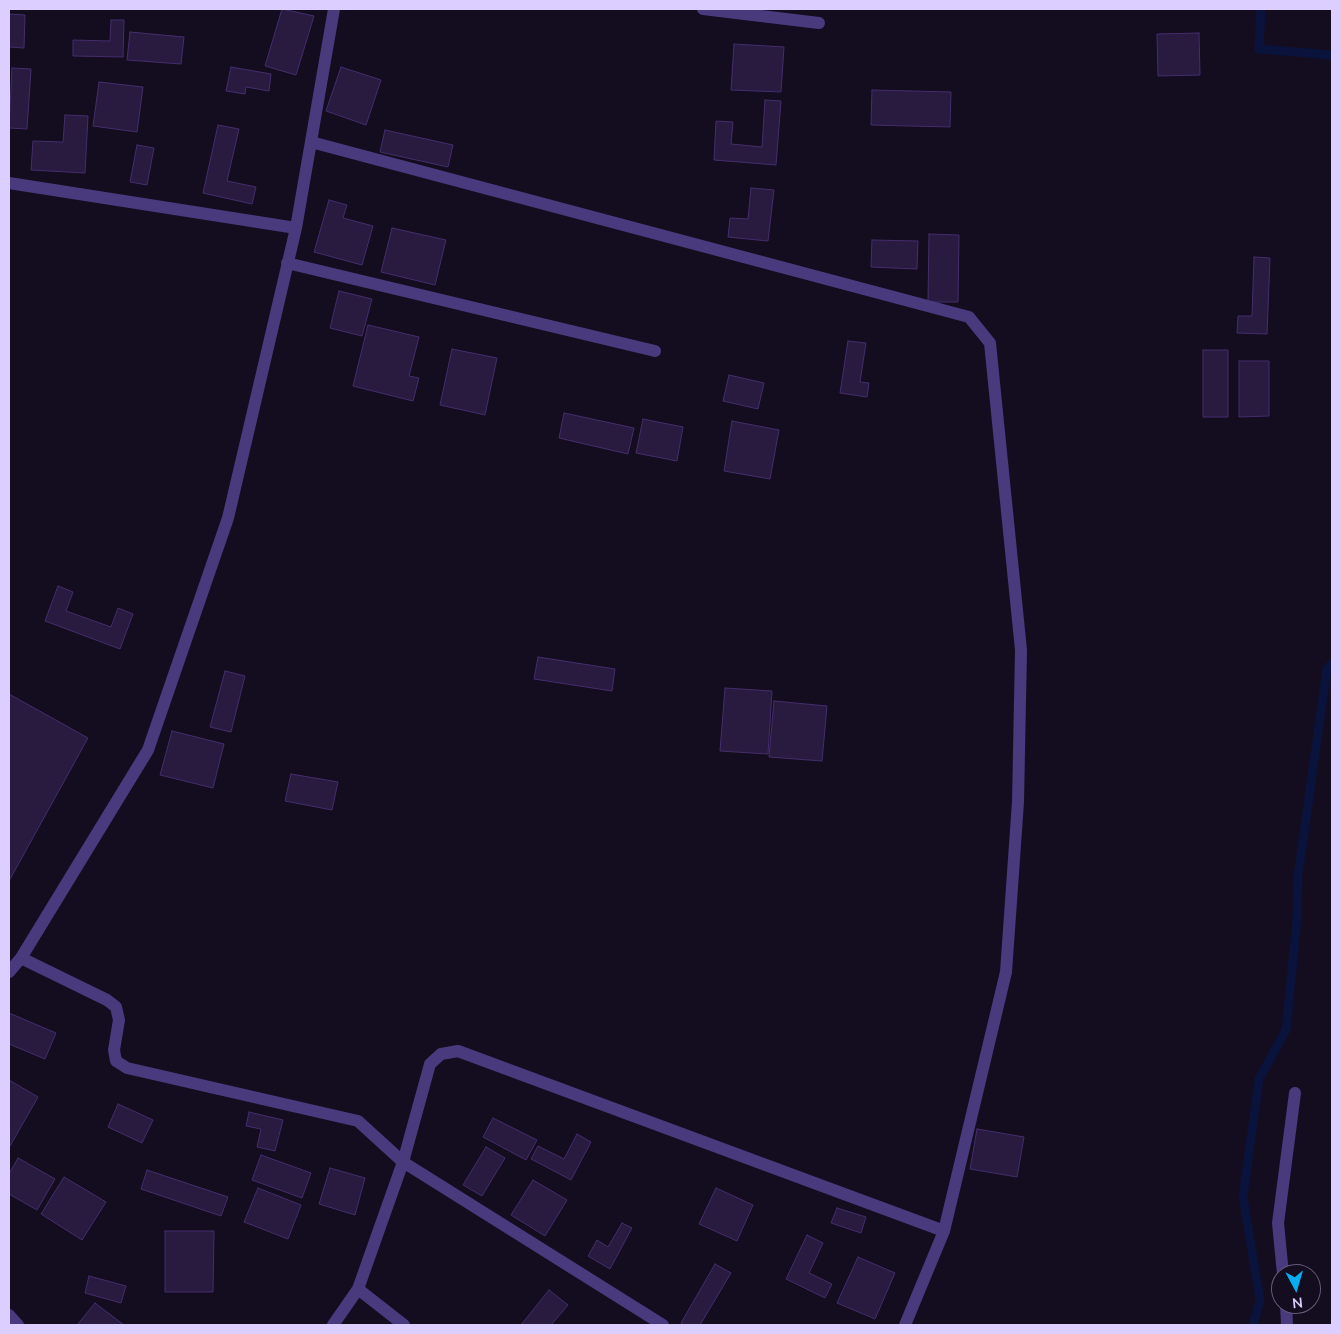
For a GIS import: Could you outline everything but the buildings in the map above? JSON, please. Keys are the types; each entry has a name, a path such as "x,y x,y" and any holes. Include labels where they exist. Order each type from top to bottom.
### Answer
{"street":[{"path":"9,972 21,958 148,750 228,518 296,228 334,9"},
{"path":"702,9 819,23"},
{"path":"311,142 968,317 990,344 1021,650 1018,802 1006,972 944,1231 905,1325"},
{"path":"9,183 296,228"},
{"path":"288,263 655,350"},
{"path":"21,958 107,1000 116,1007 119,1020 114,1050 116,1061 127,1068 358,1121 403,1162 663,1325"},
{"path":"332,1325 358,1289 403,1162 430,1064 441,1054 458,1050 944,1231"},
{"path":"1282,1264 1278,1223 1295,1093"},
{"path":"358,1289 404,1325"},
{"path":"9,1314 18,1325"}],"waterway":[{"path":"1261,9 1259,49 1332,55"},
{"path":"1253,1325 1260,1300 1243,1197 1259,1079 1286,1030 1297,919 1298,876 1327,668 1332,664"}]}
